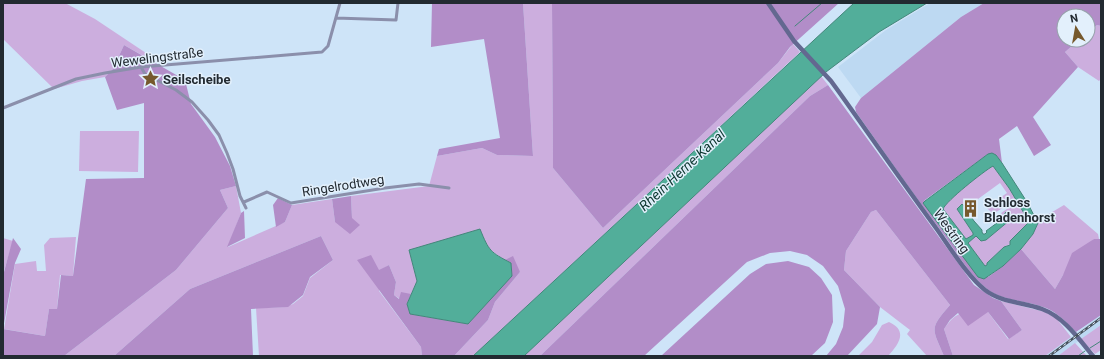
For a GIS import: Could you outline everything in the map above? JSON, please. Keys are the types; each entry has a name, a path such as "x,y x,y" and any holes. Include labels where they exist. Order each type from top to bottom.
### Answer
{"main road":[{"name":"Westring","path":"768,3 794,41 827,77 978,284 997,298 1041,308 1052,313 1065,324 1092,354"}],"street":[{"path":"340,3 336,18 396,20 398,3"},
{"name":"Wewelingstraße","path":"3,108 76,79 141,67 322,52 328,46 336,18"},
{"path":"141,67 145,74 176,90 192,102 208,120 219,135 234,169 240,196 246,208"},
{"name":"Ringelrodtweg","path":"244,202 267,192 291,203 419,184 449,188"}],"shaded area":[{"path":"3,3 65,3 95,19 149,55 149,59 124,45 113,69 105,77 82,81 54,89 3,39"},
{"path":"432,3 523,3 533,156 497,155 482,148 437,156 439,149 500,138 484,39 431,47"},
{"path":"523,3 552,3 553,168 603,228 778,63 793,44 800,52 473,356 454,356 488,320 495,302 520,272 488,248 409,250 417,281 411,294 400,299 394,295 396,282 389,265 379,271 379,291 421,347 422,356 259,356 256,308 285,307 293,304 303,296 310,278 333,260 321,236 190,289 114,356 64,356 176,270 228,208 220,190 236,186 241,213 228,247 285,222 292,205 332,199 335,222 352,218 351,196 429,186 437,156 482,148 497,155 533,156"},
{"path":"552,3 839,3 790,47 778,63 603,228 553,168"},
{"path":"930,3 984,3 961,17 861,98 838,67 886,30"},
{"path":"984,3 1101,3 1101,26 1096,26 1096,8 1056,8 1056,48 1070,48 1065,52 1078,67 1033,117 1051,145 1034,156 1017,126 999,139 1002,163 996,155 988,154 923,203 988,277 1003,266 1021,249 1055,289 1063,275 1072,253 1094,239 1101,239 1101,315 1076,332 1062,318 1050,310 1038,305 1007,298 993,293 974,276 856,112 855,107 861,98 961,17"},
{"path":"1096,26 1101,26 1101,79 1099,81 1078,67 1065,52 1070,48 1096,48"},
{"path":"124,45 185,80 191,104 215,137 230,166 236,186 220,190 228,208 176,270 64,356 3,356 3,329 45,336 49,309 57,309 61,275 73,276 86,179 144,178 144,103 117,110 105,77 113,69"},
{"path":"821,76 828,85 810,96 540,356 524,356"},
{"path":"828,85 974,285 993,298 1001,301 1022,330 1009,339 988,312 968,326 958,313 950,320 944,329 953,356 944,356 935,334 935,329 939,319 950,305 876,210 871,212 846,251 844,270 880,307 877,324 847,356 826,356 836,344 843,327 845,309 838,286 823,266 807,255 790,251 770,253 747,262 644,356 540,356 810,96"},
{"path":"80,131 139,131 138,172 79,171"},
{"path":"993,166 1009,188 1028,220 1028,223 1010,244 1004,247 985,266 968,243 976,236 986,240 1010,220 1001,213 1010,207 1009,204 993,214 987,208 1007,193 1000,183 967,207 962,204 957,209 973,233 973,235 967,239 965,239 943,209 957,193"},
{"path":"351,196 352,218 360,225 350,234 335,222 332,199"},
{"path":"278,198 292,205 285,222 276,227 273,205"},
{"path":"1064,205 1098,234 1099,239 1094,239 1063,275 1055,289 1021,249 1033,234 1038,223 1037,221"},
{"path":"876,210 950,305 939,319 935,329 937,340 944,356 927,356 907,334 910,330 880,307 844,270 846,251 871,212"},
{"path":"244,211 245,238 227,247 241,213"},
{"path":"321,236 333,260 310,277 303,295 288,307 251,309 253,356 114,356 190,289"},
{"path":"76,237 73,276 60,275 57,309 49,309 45,336 4,329 15,264 36,261 37,271 46,271 44,245 50,238"},
{"path":"3,238 13,241 4,271 3,271"},
{"path":"13,238 21,249 15,263 3,329 3,272"},
{"path":"371,255 379,270 389,265 396,282 394,295 399,299 401,292 411,294 407,304 410,314 468,324 512,275 511,263 505,260 513,256 520,272 495,302 488,320 454,356 422,356 421,347 357,260"},
{"path":"788,261 809,267 821,278 832,295 833,322 825,343 811,356 661,356 750,274 766,264"},
{"path":"1001,301 1045,312 1057,319 1071,337 1045,356 953,356 944,329 949,322 963,313 988,312 1008,339 1022,330"},
{"path":"1101,315 1101,325 1058,356 1045,356"},
{"path":"889,322 899,330 900,338 888,356 858,356 872,342 882,325"},
{"path":"1101,325 1101,350 1095,354 1081,339"},
{"path":"1075,343 1087,356 1058,356"}],"water":[{"name":"Rhein-Herne-Kanal","path":"854,3 927,3 879,32 826,72 524,356 473,356"},
{"path":"992,153 996,155 1002,163 1027,202 1038,223 1033,234 1021,249 1003,266 984,279 978,277 923,203 988,154","holes":["993,166 1009,188 1028,220 1028,223 1010,241 1010,245 1004,247 985,266 968,243 976,236 981,241 986,240 1010,220 1012,216 1006,212 1002,221 1001,220 986,231 987,232 985,234 983,234 982,230 967,211 964,210 965,207 962,204 957,209 973,233 973,235 966,239 943,209 958,193"]},
{"path":"480,229 488,247 494,253 511,263 512,276 468,324 410,314 407,304 417,281 409,250"}],"waterway":[{"path":"795,26 822,3"},
{"path":"1090,348 1101,341"},
{"path":"1078,356 1085,351"}],"railway":[{"path":"1049,356 1101,318"}],"place":[{"name":"Seilscheibe","path":"150,79"},
{"name":"Schloss Bladenhorst","path":"971,209"}]}
